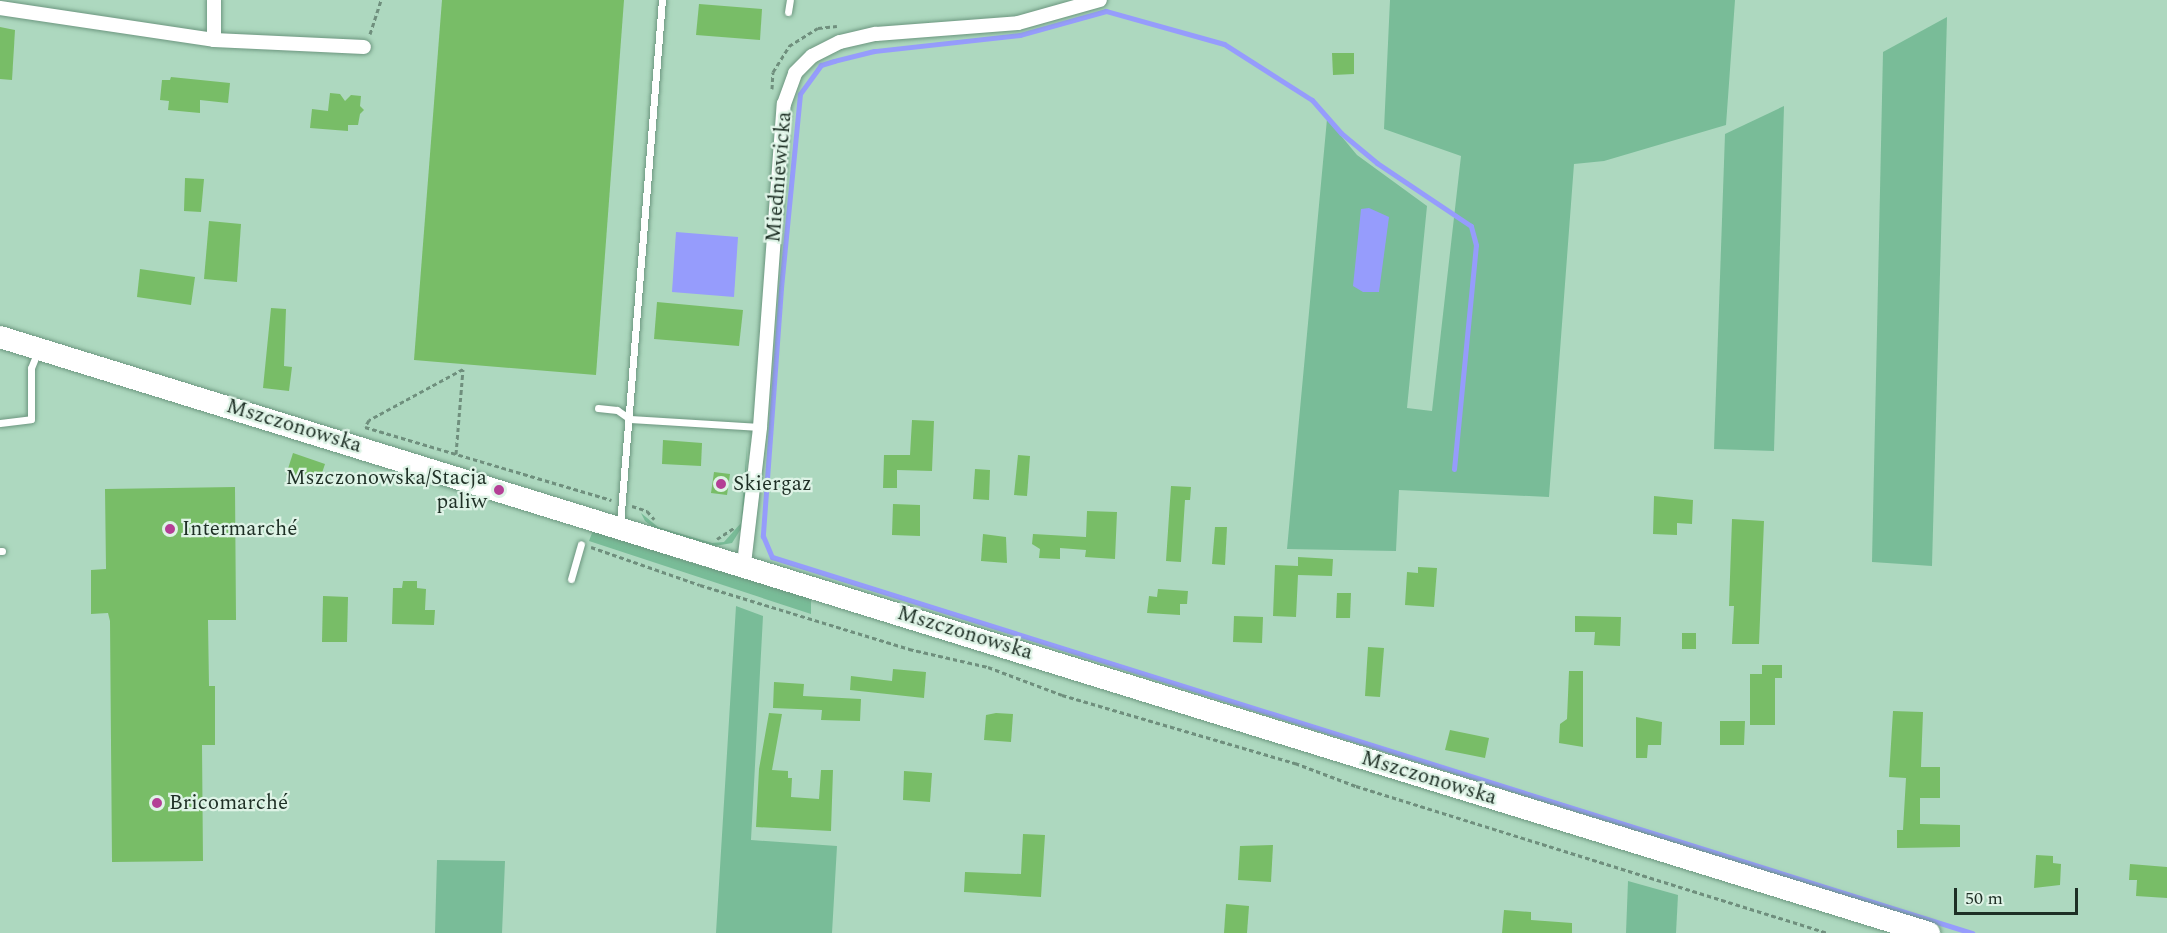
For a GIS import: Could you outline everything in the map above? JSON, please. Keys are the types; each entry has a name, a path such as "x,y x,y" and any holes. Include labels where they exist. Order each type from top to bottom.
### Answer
{"main road":[{"name":"Mszczonowska","path":"0,336 744,564 1929,933"}],"street":[{"path":"214,0 214,40"},
{"name":"Miedniewicka","path":"744,564 760,427 784,104 795,73 812,56 840,42 876,34 1017,23 1100,0"},
{"path":"0,8 214,40 364,47"}],"lane":[{"path":"619,527 630,419 662,0"},
{"path":"788,12 790,0"},
{"path":"0,423 31,419 31,368 38,349"},
{"path":"598,408 617,410 630,419 760,427"},
{"path":"571,579 581,544"}],"path":[{"path":"364,47 381,0"},
{"path":"789,46 804,36"},
{"path":"456,454 463,369 369,420 365,427 606,499"},
{"path":"644,510 660,523"},
{"path":"713,539 726,534 738,522"},
{"path":"581,544 700,585 909,649 988,667 1062,695 1285,760 1356,786 1827,933"}],"green space":[{"path":"1390,0 1735,0 1726,125 1604,161 1574,164 1549,497 1399,490 1396,551 1287,549 1327,119 1357,155 1427,206 1407,408 1432,411 1461,156 1384,129"},
{"path":"1947,17 1932,566 1872,562 1883,52"},
{"path":"1784,106 1774,451 1714,449 1725,134"},
{"path":"747,445 744,524 732,543 715,546 654,528 645,521 641,513 658,527 712,543 724,542 741,523"},
{"path":"594,528 685,561 811,597 811,614 589,541"},
{"path":"736,606 763,616 751,840 837,846 832,933 716,933"},
{"path":"437,860 505,861 502,933 435,933"},
{"path":"1628,881 1678,895 1676,933 1626,933"}],"water":[{"path":"1369,208 1389,217 1379,292 1363,292 1353,286 1361,209"},
{"path":"676,232 738,237 734,297 672,292"}],"building":[{"path":"442,0 624,0 596,375 414,360"},
{"path":"699,4 762,9 760,40 696,35"},
{"path":"0,27 15,30 12,80 0,79"},
{"path":"1332,53 1354,53 1354,74 1333,75"},
{"path":"171,77 230,83 228,103 200,100 200,113 168,110 169,101 160,100 162,80 170,80"},
{"path":"330,93 340,94 345,101 351,95 361,96 360,106 364,110 360,114 358,125 348,125 348,131 310,128 312,109 328,111"},
{"path":"185,178 204,179 201,212 184,211"},
{"path":"209,221 241,224 237,282 204,279"},
{"path":"140,269 195,277 191,305 137,297"},
{"path":"657,302 743,310 739,346 654,339"},
{"path":"271,308 286,309 284,366 292,367 289,391 263,388"},
{"path":"912,420 934,421 932,471 897,470 897,488 883,488 884,455 910,455"},
{"path":"663,440 702,443 701,466 662,464"},
{"path":"293,453 325,464 318,485 286,475"},
{"path":"1018,455 1030,456 1027,496 1014,495"},
{"path":"975,469 990,470 989,500 973,499"},
{"name":"Skiergaz","path":"714,472 730,474 727,495 711,493"},
{"path":"1171,486 1191,487 1190,500 1185,500 1181,562 1166,561"},
{"path":"235,487 236,620 208,620 209,686 215,686 215,745 202,745 203,861 112,862 110,621 108,613 91,614 91,570 106,569 105,489"},
{"path":"1654,496 1693,500 1692,524 1677,523 1677,535 1653,534"},
{"path":"893,504 920,505 920,536 892,535"},
{"path":"1087,511 1117,512 1115,559 1085,557 1086,550 1060,548 1060,559 1039,558 1040,549 1032,544 1033,534 1086,537"},
{"path":"1732,519 1764,521 1759,644 1732,644 1734,606 1729,606"},
{"path":"1215,527 1227,527 1225,565 1212,564"},
{"path":"983,534 1006,537 1007,563 981,561"},
{"path":"1298,557 1333,559 1332,576 1298,575 1296,617 1273,616 1275,565 1298,566"},
{"path":"1418,567 1437,568 1434,607 1405,605 1407,572 1418,573"},
{"path":"403,581 417,581 417,588 426,589 425,610 435,610 434,625 392,624 393,588 402,588"},
{"path":"1158,589 1188,591 1187,604 1180,604 1180,615 1147,613 1149,596 1157,597"},
{"path":"1337,593 1351,593 1350,618 1336,618"},
{"path":"323,596 348,597 347,642 322,642"},
{"path":"1234,616 1263,617 1262,643 1233,642"},
{"path":"1575,616 1621,617 1620,646 1594,645 1595,632 1575,632"},
{"path":"1682,633 1696,633 1696,649 1682,649"},
{"path":"1368,647 1384,648 1380,697 1365,696"},
{"path":"1762,665 1782,665 1782,678 1775,678 1775,725 1750,725 1750,674 1762,674"},
{"path":"893,669 926,672 924,698 850,690 851,676 892,681"},
{"path":"1569,671 1583,671 1583,747 1559,743 1560,724 1567,719"},
{"path":"774,682 804,684 803,696 861,699 860,721 821,720 822,710 773,708"},
{"path":"1893,711 1923,712 1921,767 1940,767 1940,798 1920,798 1920,824 1960,825 1960,847 1897,848 1897,830 1903,830 1906,778 1889,777"},
{"path":"769,713 782,714 772,770 788,771 788,778 792,778 791,797 819,799 821,770 833,770 831,831 756,827 759,769"},
{"path":"1013,714 1011,742 984,740 986,715"},
{"path":"1636,717 1662,722 1661,745 1648,745 1647,758 1636,758"},
{"path":"1720,721 1745,721 1744,745 1720,745"},
{"path":"1450,730 1489,738 1485,758 1445,750"},
{"path":"904,771 932,773 930,802 903,800"},
{"path":"1023,834 1045,835 1041,897 964,892 965,872 1021,874"},
{"path":"1273,845 1271,882 1238,880 1240,846"},
{"path":"2036,855 2053,856 2053,863 2061,864 2060,885 2034,888"},
{"path":"2130,864 2167,867 2167,898 2136,896 2137,880 2129,880"},
{"path":"1226,904 1249,906 1247,933 1224,933"},
{"path":"1504,910 1531,912 1531,920 1572,923 1572,933 1502,933"}],"waterway":[{"path":"1454,469 1476,245 1471,226 1377,163 1341,133 1312,100 1224,44 1106,11 1020,35 874,51 834,61 821,65 800,94 781,288 763,536 772,557 1972,933"}],"place":[{"name":"Skiergaz","path":"721,484"},
{"name":"Mszczonowska/Stacja paliw","path":"499,490"},
{"name":"Intermarché","path":"170,529"},
{"name":"Bricomarché","path":"157,803"}]}
